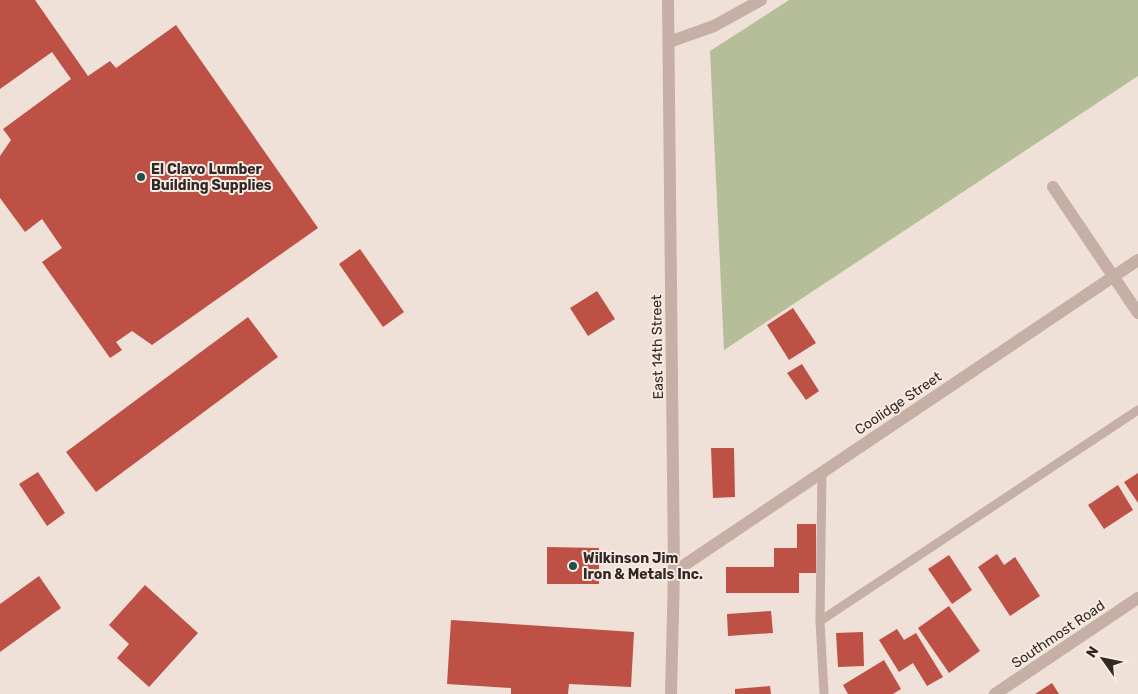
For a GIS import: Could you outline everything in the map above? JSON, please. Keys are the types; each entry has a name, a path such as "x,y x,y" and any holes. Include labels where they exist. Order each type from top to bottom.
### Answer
{"street":[{"name":"East 14th Street","path":"668,0 674,572 671,694"},
{"path":"669,42 714,26 761,0"},
{"path":"1053,187 1138,313"},
{"name":"Coolidge Street","path":"674,572 1138,260"},
{"name":"Southmost Road","path":"995,694 1138,598"}],"lane":[{"path":"820,621 1138,410"},
{"path":"822,472 820,621 824,694"}],"green space":[{"path":"789,0 1138,0 1138,76 724,350 710,51"}],"building":[{"name":"El Clavo Lumber Building Supplies","path":"0,0 35,0 88,76 110,61 116,68 176,25 318,228 152,345 132,331 116,342 122,350 110,358 42,262 62,248 42,219 25,232 0,198 0,156 11,140 3,129 71,79 52,52 0,89"},
{"path":"360,249 404,312 383,327 339,264"},
{"path":"597,291 615,319 588,336 570,308"},
{"path":"793,308 816,343 789,360 767,325"},
{"path":"248,317 278,357 96,492 66,452"},
{"path":"802,364 819,391 806,400 787,373"},
{"path":"711,448 734,448 735,497 713,498"},
{"path":"38,472 65,513 47,526 19,484"},
{"path":"1138,473 1138,503 1124,482"},
{"path":"1118,485 1133,510 1104,529 1088,505"},
{"path":"797,524 816,524 816,573 799,573 799,593 726,593 726,567 774,567 774,548 797,548"},
{"name":"Wilkinson Jim Iron & Metals Inc.","path":"547,547 599,548 599,584 547,584"},
{"path":"997,554 1004,565 1015,557 1040,596 1010,616 978,567"},
{"path":"949,555 972,590 952,604 928,569"},
{"path":"39,576 61,608 0,652 0,604"},
{"path":"145,585 198,633 149,687 117,658 129,644 109,625"},
{"path":"949,606 980,651 949,673 918,628"},
{"path":"771,611 773,633 728,636 727,614"},
{"path":"451,620 634,632 631,687 569,684 568,694 511,694 511,688 447,684"},
{"path":"897,629 904,640 916,633 943,677 927,686 913,663 899,672 879,640"},
{"path":"863,632 864,666 838,667 836,633"},
{"path":"884,660 901,689 893,694 848,694 843,685"},
{"path":"1052,683 1059,694 1035,694"},
{"path":"770,686 771,694 735,694 735,689"}],"place":[{"name":"El Clavo Lumber Building Supplies","path":"141,177"},
{"name":"Wilkinson Jim Iron & Metals Inc.","path":"573,566"}]}
